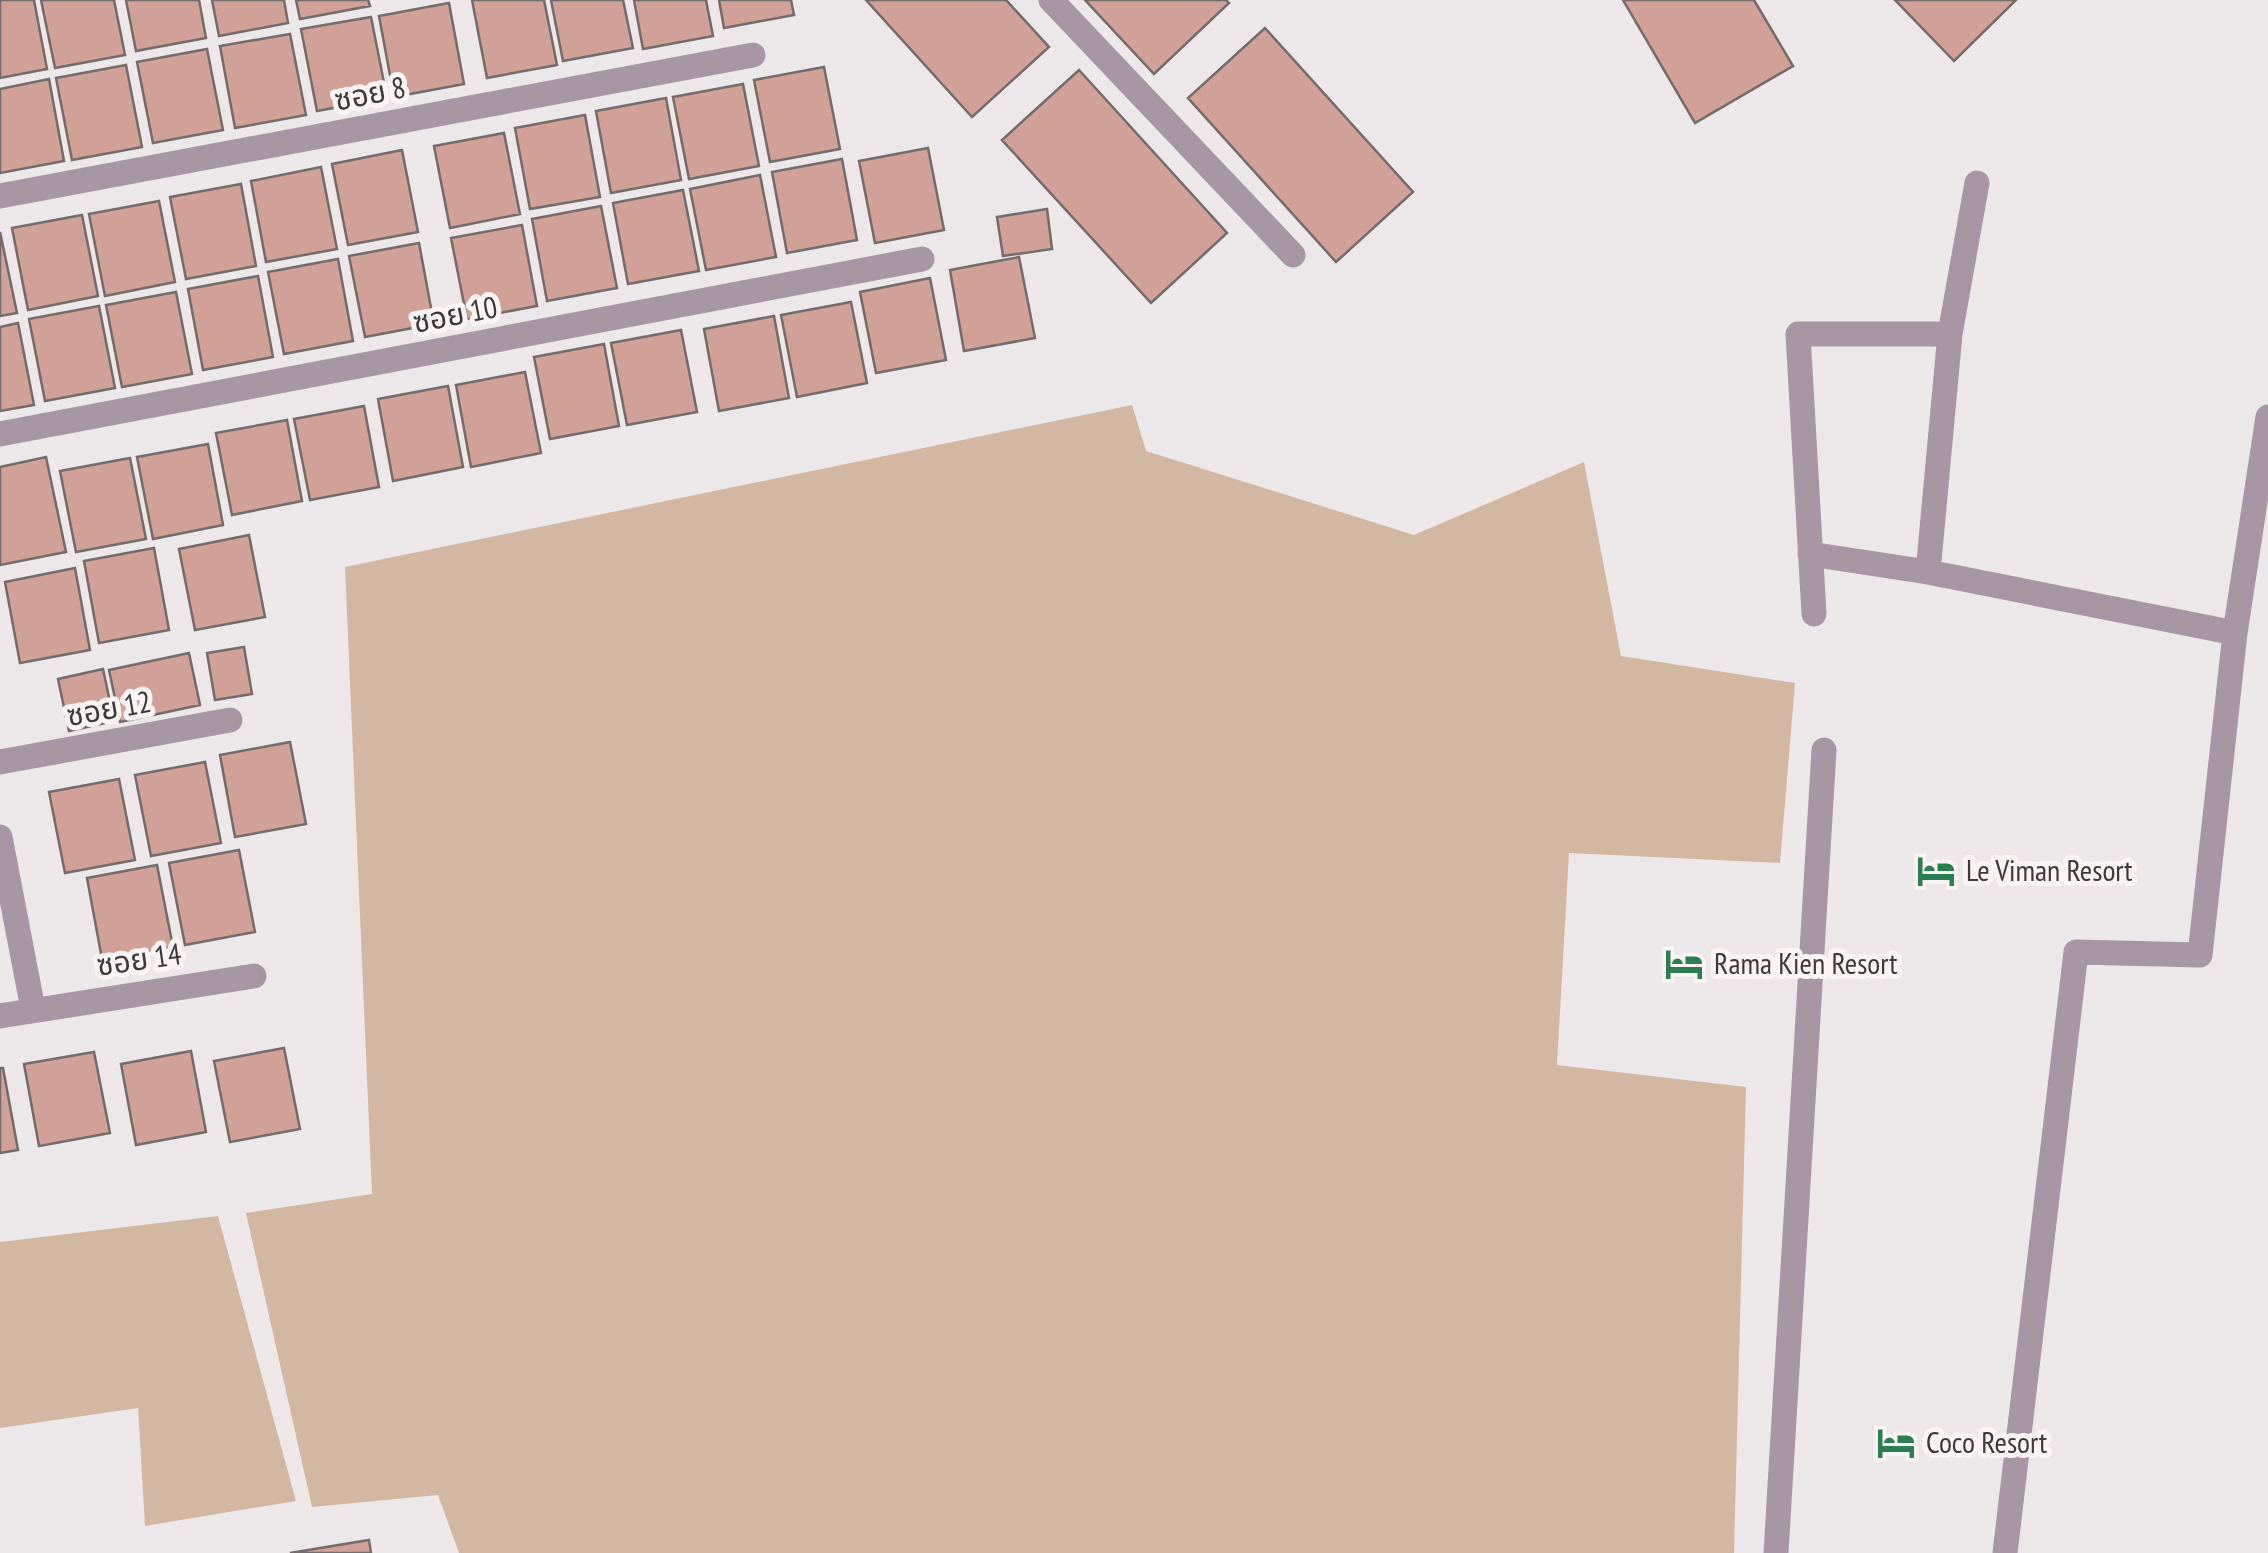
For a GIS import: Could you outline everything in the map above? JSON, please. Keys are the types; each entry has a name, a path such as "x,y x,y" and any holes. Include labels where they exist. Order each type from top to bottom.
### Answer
{"street":[{"path":"1051,0 1294,255"},
{"name":"ซอย 8","path":"0,196 752,55"},
{"path":"1928,572 1950,334 1977,183"},
{"name":"ซอย 10","path":"0,434 922,259"},
{"path":"1814,614 1798,334 1950,334"},
{"path":"2005,1553 2076,952 2200,956 2236,633 2268,417"},
{"path":"1810,554 1928,572 2236,633"},
{"name":"ซอย 12","path":"0,762 230,720"},
{"path":"1776,1553 1824,750"},
{"path":"0,838 33,1009"},
{"name":"ซอย 14","path":"0,1016 254,976"}],"shaded area":[{"path":"1132,405 1146,451 1414,535 1584,462 1621,656 1795,683 1780,863 1569,853 1557,1065 1746,1087 1734,1553 459,1553 438,1495 312,1507 246,1213 372,1194 345,567"},
{"path":"218,1216 296,1501 145,1526 138,1408 0,1428 0,1242"}],"building":[{"path":"0,0 34,0 47,69 0,78"},
{"path":"41,0 114,0 125,55 55,68"},
{"path":"126,0 199,0 206,38 136,51"},
{"path":"212,0 284,0 288,23 219,36"},
{"path":"296,0 368,0 370,6 300,19"},
{"path":"472,0 544,0 557,65 487,78"},
{"path":"551,0 623,0 633,48 563,61"},
{"path":"634,0 706,0 713,36 643,49"},
{"path":"719,0 791,0 794,15 724,28"},
{"path":"866,0 1006,0 1049,47 972,117"},
{"path":"1085,0 1226,0 1229,3 1154,74"},
{"path":"1623,0 1754,0 1793,66 1695,123"},
{"path":"1895,0 2016,0 1954,61"},
{"path":"449,3 464,84 394,97 379,16"},
{"path":"371,17 387,98 317,111 301,29"},
{"path":"1265,28 1413,192 1336,262 1188,98"},
{"path":"290,34 306,115 235,128 220,46"},
{"path":"207,49 223,130 153,143 137,62"},
{"path":"126,65 142,147 72,160 56,78"},
{"path":"824,67 840,149 770,162 754,80"},
{"path":"1079,70 1227,233 1151,303 1002,140"},
{"path":"49,79 64,161 0,173 0,89"},
{"path":"743,84 759,166 689,179 673,97"},
{"path":"666,98 681,180 611,193 596,111"},
{"path":"585,115 600,197 530,209 515,128"},
{"path":"504,133 520,214 450,228 434,146"},
{"path":"928,148 944,230 875,243 859,161"},
{"path":"402,150 418,232 348,245 332,164"},
{"path":"842,159 857,240 787,253 772,172"},
{"path":"321,167 337,249 266,262 251,181"},
{"path":"760,175 776,257 706,270 690,189"},
{"path":"241,184 256,266 186,279 170,197"},
{"path":"683,190 699,271 628,284 613,203"},
{"path":"159,201 175,282 105,296 89,214"},
{"path":"601,206 617,288 547,301 532,219"},
{"path":"1047,209 1052,249 1003,256 997,217"},
{"path":"82,215 98,296 28,310 12,228"},
{"path":"522,225 537,306 467,319 451,238"},
{"path":"0,232 17,313 0,316"},
{"path":"419,243 434,324 365,337 349,256"},
{"path":"1019,257 1035,338 964,351 950,270"},
{"path":"338,259 353,341 284,354 268,272"},
{"path":"258,276 273,357 203,370 188,289"},
{"path":"930,278 946,360 876,373 860,292"},
{"path":"176,292 192,374 122,387 106,305"},
{"path":"851,302 867,383 797,397 781,315"},
{"path":"99,306 115,388 45,401 29,319"},
{"path":"774,316 789,398 719,411 704,329"},
{"path":"18,323 34,405 0,411 0,327"},
{"path":"681,330 697,412 627,425 611,343"},
{"path":"604,344 619,426 550,439 534,357"},
{"path":"525,372 541,453 471,467 456,385"},
{"path":"448,386 463,467 393,481 378,399"},
{"path":"364,406 379,487 310,500 294,419"},
{"path":"287,420 302,501 232,515 216,433"},
{"path":"208,444 223,525 153,539 137,457"},
{"path":"46,457 66,552 0,565 0,467"},
{"path":"130,458 146,539 76,552 60,471"},
{"path":"249,535 265,617 195,630 179,549"},
{"path":"154,548 169,630 99,643 84,561"},
{"path":"75,568 90,650 20,663 5,582"},
{"path":"244,647 252,694 215,700 207,653"},
{"path":"189,653 200,705 120,722 109,670"},
{"path":"103,669 114,721 69,731 58,679"},
{"path":"290,742 306,824 235,837 220,755"},
{"path":"205,762 221,843 151,856 135,775"},
{"path":"119,779 135,860 65,873 49,792"},
{"path":"239,850 255,932 185,945 169,863"},
{"path":"157,865 173,947 102,959 87,878"},
{"path":"284,1048 300,1129 230,1142 214,1061"},
{"path":"191,1051 206,1132 136,1145 121,1064"},
{"path":"94,1052 110,1133 39,1146 24,1064"},
{"path":"0,1068 18,1150 0,1153"},
{"path":"369,1540 371,1553 290,1553"}],"place":[{"name":"Le Viman Resort","path":"1936,871"},
{"name":"Rama Kien Resort","path":"1684,964"},
{"name":"Coco Resort","path":"1896,1443"}]}
